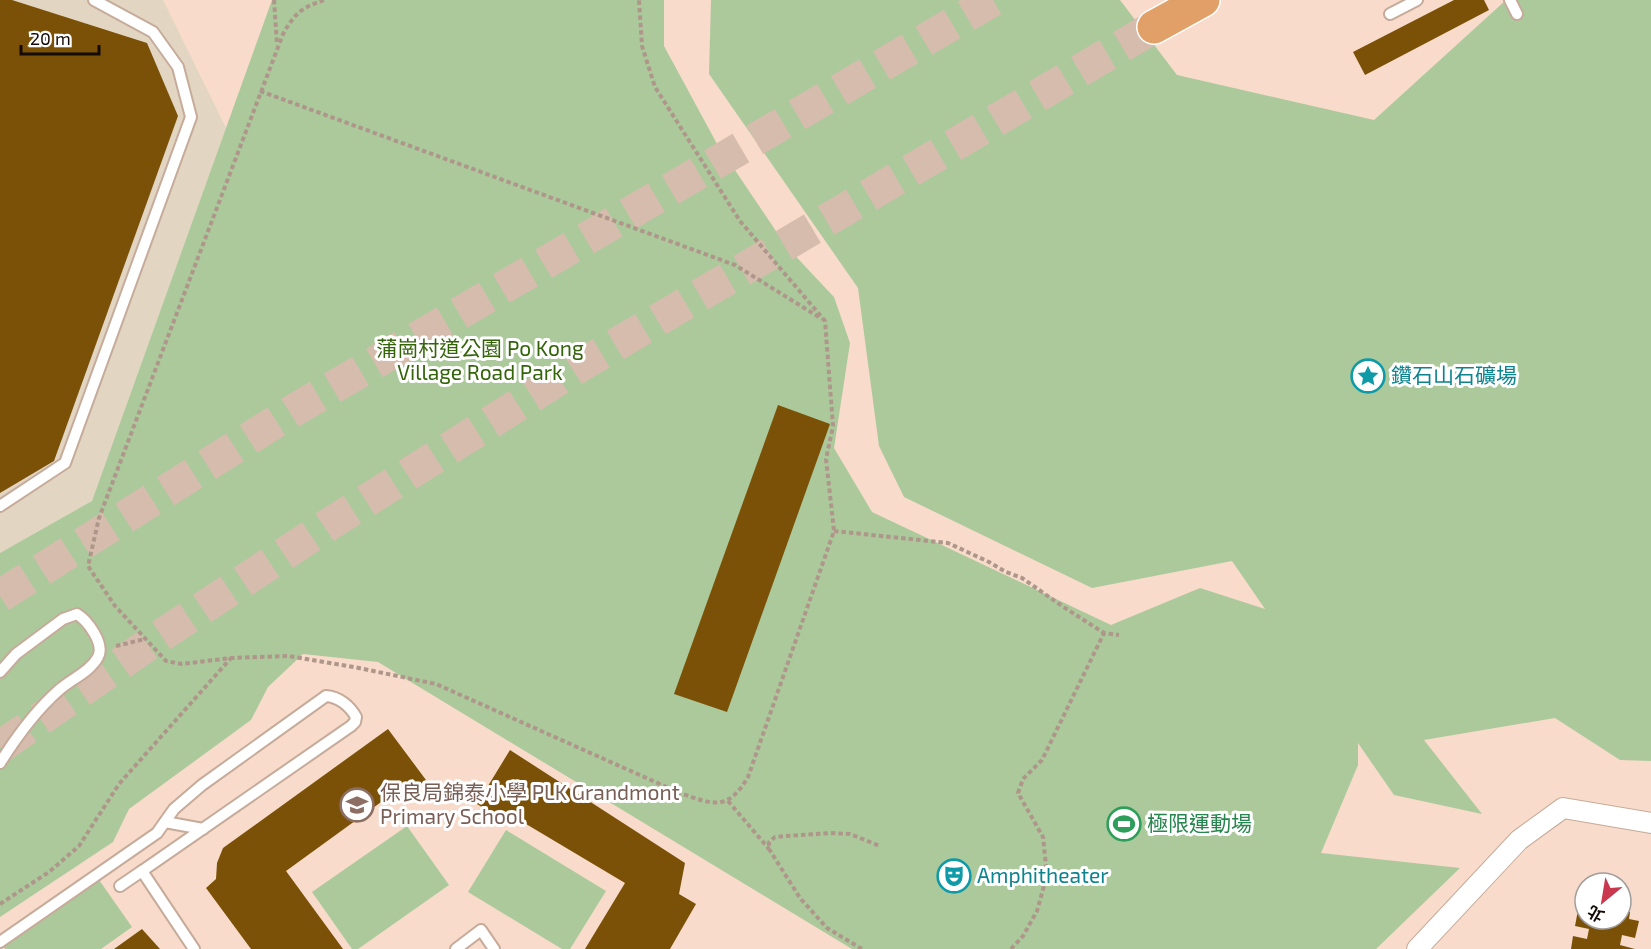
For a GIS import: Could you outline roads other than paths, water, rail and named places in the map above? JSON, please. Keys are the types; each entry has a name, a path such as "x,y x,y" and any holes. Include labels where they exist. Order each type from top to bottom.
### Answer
{"highway":[{"path":"1154,27 1203,0"}],"street":[{"path":"1417,949 1520,840 1563,808 1651,823"}],"lane":[{"path":"0,506 65,463 191,117 177,67 153,32 94,0"},
{"path":"1390,14 1417,0"},
{"path":"1510,0 1517,14"},
{"path":"0,672 5,664 25,647 63,619 77,614 100,644 99,656 86,670 60,689 31,718 0,763"},
{"path":"0,942 157,833 174,809 201,785 326,696 339,700 354,713 355,722 351,726 120,886"},
{"path":"165,822 202,829"},
{"path":"142,871 194,949"},
{"path":"456,949 481,930 494,949"}],"tunnel":[{"path":"0,596 291,412 993,0"},
{"path":"0,747 159,637 328,525 578,367 1154,27"}],"place":[{"name":"鑽石山石礦場","path":"1368,376"},
{"name":"保良局錦泰小學 PLK Grandmont Primary School","path":"357,805"},
{"name":"極限運動場","path":"1124,824"},
{"name":"Amphitheater","path":"954,876"}],"park label":[{"name":"蒲崗村道公園 Po Kong Village Road Park","path":"480,361"}]}
